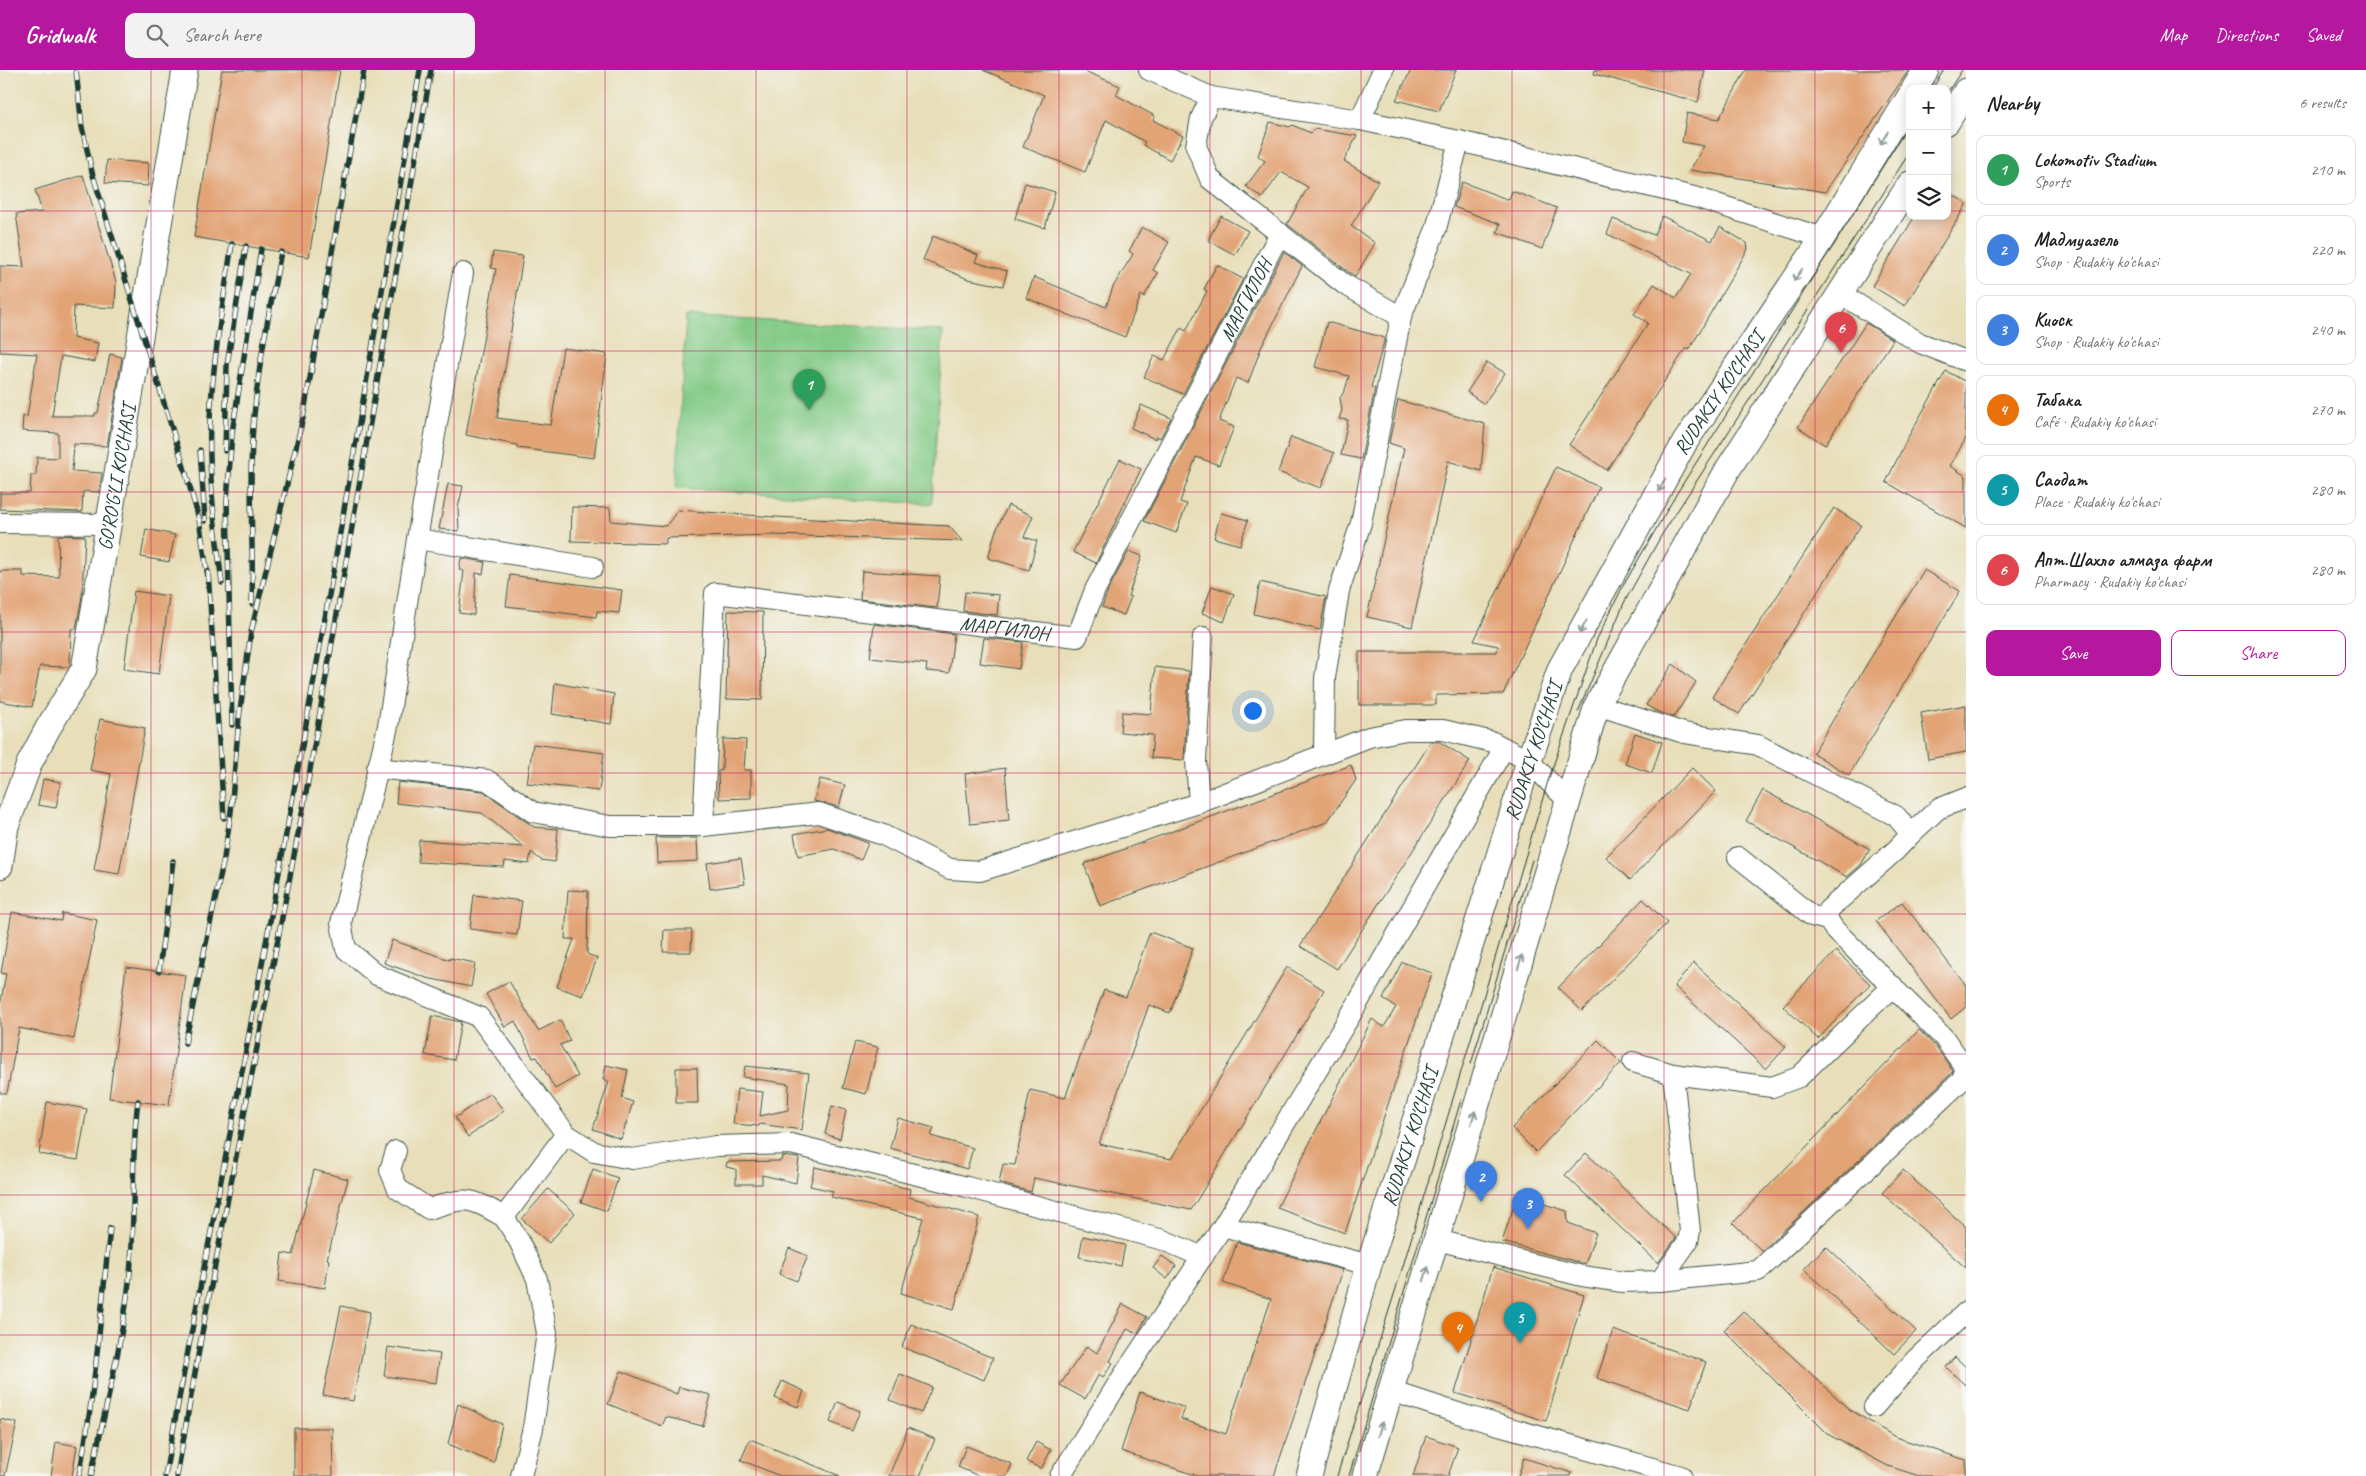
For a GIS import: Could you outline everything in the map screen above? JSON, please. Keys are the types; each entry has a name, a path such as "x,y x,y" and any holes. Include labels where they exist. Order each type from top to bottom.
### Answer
{"main road":[{"name":"GO'RO'G'LI KO'CHASI","path":"0,866 6,826 30,762 48,728 84,669 185,70"},
{"path":"1917,85 1926,70"},
{"path":"1951,116 1966,92"},
{"name":"RUDAKIY KO'CHASI","path":"1309,1476 1369,1266 1560,669 1686,442 1823,238 1906,103"},
{"path":"1365,1476 1597,705 1728,469 1906,190"}],"street":[{"path":"1149,70 1211,97 1360,120 1459,141 1698,198 1823,238"},
{"path":"1360,120 1383,70"},
{"path":"1211,97 1201,118 1196,146 1210,179 1344,284 1401,317"},
{"path":"1324,754 1325,678 1339,591 1361,523 1401,317 1436,229 1459,141"},
{"name":"МАРГИЛОН","path":"703,826 715,593 1077,636 1095,590 1280,233"},
{"path":"463,273 417,539 388,726 341,923 346,950 377,975 479,1017 566,1134 594,1152 632,1159 716,1146 791,1144 968,1187 1154,1237 1203,1257"},
{"path":"1841,294 1920,343 1966,361"},
{"path":"0,523 107,524"},
{"path":"417,539 593,567"},
{"path":"1198,802 1196,761 1203,637"},
{"path":"1597,705 1684,733 1758,746 1896,816 1911,834"},
{"path":"377,768 487,780 533,812 610,826 703,826 819,813 883,835 950,869 980,871 1198,802 1369,737 1406,730 1443,730 1493,742 1529,761 1568,801"},
{"path":"1060,1476 1118,1382 1223,1226 1356,1006 1504,748"},
{"path":"1437,1240 1582,1276 1623,1282 1758,1270 1961,1080 1966,1069 1944,1038 1834,929 1828,920 1828,910 1896,850 1938,809 1966,798"},
{"path":"1738,857 1812,916 1828,920"},
{"path":"1633,1062 1673,1074 1772,1087 1799,1077 1893,986"},
{"path":"1660,1280 1688,1241 1690,1231 1673,1074"},
{"path":"504,1217 566,1134"},
{"path":"396,1151 390,1170 398,1189 429,1209 455,1200 476,1200 504,1217 519,1241 537,1279 547,1333 533,1428 521,1476"},
{"path":"1223,1226 1369,1266"},
{"path":"1874,1407 1915,1360 1966,1312"},
{"path":"1391,1391 1467,1416 1681,1476"}],"green space":[{"path":"686,316 943,331 932,504 676,488"}],"building":[{"path":"222,70 340,70 309,257 194,237"},
{"path":"983,70 1082,70 1120,86 1116,95 1155,116 1153,120 1183,136 1170,160 1143,145 1145,142 1106,120 1085,172 1023,147 1044,95"},
{"path":"1411,70 1456,70 1439,111 1396,100"},
{"path":"1595,70 1705,70 1698,102 1594,74"},
{"path":"1746,70 1909,70 1825,192 1690,170 1704,146 1682,142 1687,113 1719,119"},
{"path":"1270,122 1290,127 1292,125 1311,133 1314,129 1357,136 1344,161 1378,181 1351,226 1375,243 1355,277 1287,224 1308,187 1281,172 1262,198 1246,186 1265,161 1258,156"},
{"path":"107,160 149,163 148,186 105,183"},
{"path":"83,175 116,282 115,308 74,306 73,338 98,343 95,362 61,356 52,416 95,416 95,413 98,413 110,354 122,357 107,446 74,444 72,471 102,473 99,492 83,491 82,512 0,509 0,493 30,493 31,475 36,475 37,457 58,458 58,433 22,431 23,416 27,417 37,354 0,352 0,266 24,267 16,214 42,212 35,190"},
{"path":"1462,182 1509,200 1512,191 1557,208 1542,249 1497,232 1500,224 1454,207"},
{"path":"1025,183 1055,192 1045,228 1015,219"},
{"path":"1951,194 1966,203 1905,306 1872,286 1913,220 1951,220"},
{"path":"1221,216 1248,231 1235,255 1208,240"},
{"path":"1662,216 1712,241 1720,227 1747,243 1748,249 1689,350 1686,348 1607,470 1569,445 1648,323 1634,314 1654,284 1676,298 1691,274 1607,234 1613,219 1654,235"},
{"path":"1142,227 1169,242 1153,270 1158,273 1144,297 1141,295 1125,337 1026,298 1034,277 1106,307 1113,287 1133,254 1129,251"},
{"path":"933,236 978,255 975,262 1007,271 1003,286 968,279 923,260"},
{"path":"493,252 523,256 497,418 551,425 563,348 607,354 594,458 517,448 517,445 466,435 496,269 491,268"},
{"path":"1284,252 1302,266 1261,348 1248,383 1236,378 1219,421 1234,427 1219,465 1196,457 1180,502 1187,504 1176,533 1144,521"},
{"path":"1217,265 1243,279 1183,394 1144,377 1154,356 1164,360 1181,328 1186,331 1207,291 1204,289"},
{"path":"1327,322 1385,338 1371,387 1375,388 1361,459 1341,455 1348,420 1339,419 1342,410 1340,398 1345,390 1349,376 1315,367"},
{"path":"1866,323 1893,340 1825,445 1798,427"},
{"path":"1487,362 1505,373 1484,404 1467,392"},
{"path":"1946,371 1966,382 1966,438 1950,466 1966,476 1966,528 1886,482 1907,439"},
{"path":"1398,400 1485,424 1481,471 1448,461 1412,627 1367,617 1404,448 1389,443"},
{"path":"1141,405 1171,418 1160,438 1156,436 1155,439 1131,428"},
{"path":"1291,437 1334,453 1321,488 1278,472"},
{"path":"1120,459 1141,469 1096,563 1073,552"},
{"path":"1556,467 1599,487 1503,694 1436,695 1436,705 1359,705 1359,652 1497,652 1498,646 1474,641"},
{"path":"448,484 463,486 458,508 459,531 439,529"},
{"path":"1008,505 1033,516 1024,537 1037,541 1029,570 988,558 995,533"},
{"path":"572,507 610,508 611,521 666,526 678,510 949,526 962,541 774,535 666,538 666,544 571,541"},
{"path":"1834,508 1861,525 1739,714 1712,697"},
{"path":"1221,513 1248,520 1240,545 1214,538"},
{"path":"146,529 175,535 169,562 141,557"},
{"path":"58,535 85,536 82,596 76,629 71,629 70,664 68,667 40,666 32,707 0,701 0,571 23,571 23,576 59,577"},
{"path":"1129,551 1142,556 1128,596 1131,597 1124,615 1102,607 1109,588"},
{"path":"461,558 485,562 483,574 476,573 474,615 459,613 464,571 459,570"},
{"path":"1924,570 1960,591 1849,775 1813,753"},
{"path":"862,571 940,576 937,608 860,599"},
{"path":"510,575 622,590 619,613 597,611 596,617 506,606"},
{"path":"1260,582 1326,597 1320,630 1254,614"},
{"path":"1212,586 1234,594 1224,622 1202,613"},
{"path":"134,591 169,596 159,674 124,669"},
{"path":"965,592 999,595 997,615 963,611"},
{"path":"728,611 763,612 762,700 726,699"},
{"path":"874,624 954,634 949,673 926,671 927,664 870,658"},
{"path":"984,638 1023,642 1019,669 980,663"},
{"path":"1673,664 1696,682 1674,717 1656,711 1646,705"},
{"path":"1155,667 1189,671 1184,760 1151,758 1153,735 1120,732 1122,712 1151,714"},
{"path":"555,683 614,694 611,724 552,714"},
{"path":"1966,705 1966,752 1928,759 1921,713"},
{"path":"100,719 145,728 119,874 94,870 111,774 90,770"},
{"path":"1635,733 1662,742 1652,773 1625,764"},
{"path":"723,739 746,740 744,770 751,770 751,798 719,799 718,771 722,770"},
{"path":"1431,742 1440,742 1470,761 1337,969 1300,946"},
{"path":"533,744 604,753 599,791 527,783"},
{"path":"1351,765 1356,780 1327,822 1100,906 1084,864"},
{"path":"1005,768 1009,820 970,824 965,774"},
{"path":"1692,768 1716,791 1630,880 1606,857"},
{"path":"43,779 61,782 56,808 38,805"},
{"path":"820,779 845,785 839,807 814,801"},
{"path":"398,782 483,791 534,827 558,829 555,862 541,860 531,852 529,864 505,861 504,867 418,862 419,840 524,847 482,813 396,803"},
{"path":"1763,790 1870,849 1861,865 1847,877 1746,821"},
{"path":"827,828 868,843 861,860 834,849 798,856 794,834"},
{"path":"656,838 697,838 698,861 657,863"},
{"path":"741,858 745,884 710,889 707,863"},
{"path":"568,890 588,891 587,954 597,958 583,996 557,987 574,939 565,939"},
{"path":"474,895 522,901 517,935 470,929"},
{"path":"1643,899 1667,923 1582,1011 1558,988"},
{"path":"1902,902 1966,986 1966,1007 1951,1019 1876,921"},
{"path":"12,912 61,921 62,913 97,920 74,1039 19,1028 7,1093 0,1093 0,1006 6,974 1,973"},
{"path":"664,930 692,930 691,952 663,952"},
{"path":"1150,932 1193,948 1170,1013 1149,1005 1099,1144 1171,1159 1287,967 1324,990 1191,1210 1034,1178 1031,1192 999,1183 1003,1164 1015,1165 1030,1090 1065,1098 1104,990 1126,997"},
{"path":"392,940 450,960 450,958 475,963 471,987 427,978 384,963"},
{"path":"1836,951 1870,984 1818,1039 1783,1006"},
{"path":"1402,962 1432,973 1345,1233 1277,1208 1372,1019 1384,1027 1396,1007 1383,999"},
{"path":"1694,963 1786,1047 1766,1069 1674,986"},
{"path":"126,967 186,975 169,1105 109,1098"},
{"path":"509,981 538,1031 560,1020 570,1041 560,1045 578,1076 555,1089 537,1057 533,1058 515,1021 505,1027 486,994"},
{"path":"432,1016 461,1022 454,1060 425,1055"},
{"path":"1919,1030 1935,1046 1953,1071 1951,1074 1762,1251 1733,1223"},
{"path":"1598,1040 1621,1063 1536,1152 1512,1128"},
{"path":"855,1042 878,1047 866,1094 843,1088"},
{"path":"606,1065 628,1070 622,1098 633,1102 621,1139 593,1129 609,1082 603,1080"},
{"path":"745,1066 809,1073 802,1130 760,1124 759,1126 733,1124 737,1089 763,1092 760,1116 788,1110 789,1084 743,1077"},
{"path":"676,1068 697,1068 698,1103 676,1103"},
{"path":"490,1093 504,1111 468,1137 455,1118"},
{"path":"47,1102 87,1109 78,1160 39,1154"},
{"path":"832,1106 846,1110 840,1139 825,1134"},
{"path":"898,1118 934,1128 931,1136 973,1148 967,1169 890,1148"},
{"path":"1586,1153 1676,1238 1658,1263 1565,1175"},
{"path":"782,1156 799,1158 796,1183 762,1175 762,1184 736,1184 736,1169 726,1167 727,1162 781,1161"},
{"path":"815,1167 910,1189 909,1197 979,1217 954,1309 901,1293 923,1218 831,1197 833,1191 810,1186"},
{"path":"593,1169 618,1178 607,1211 581,1202"},
{"path":"314,1170 348,1179 327,1259 329,1260 325,1288 279,1281 282,1253 293,1255"},
{"path":"1903,1170 1966,1227 1966,1268 1882,1193"},
{"path":"548,1189 575,1213 549,1243 522,1219"},
{"path":"1517,1196 1567,1211 1568,1223 1596,1233 1585,1264 1502,1242"},
{"path":"1083,1236 1125,1245 1121,1266 1079,1257"},
{"path":"1237,1242 1343,1270 1274,1476 1198,1476 1121,1451 1140,1392 1185,1408 1181,1419 1226,1434 1271,1299 1223,1283"},
{"path":"1826,1246 1916,1331 1894,1354 1804,1269"},
{"path":"789,1248 808,1256 797,1281 779,1274"},
{"path":"1162,1256 1176,1266 1167,1279 1153,1268"},
{"path":"1493,1267 1584,1295 1546,1421 1455,1393"},
{"path":"1123,1304 1147,1317 1137,1334 1127,1329 1110,1361 1113,1363 1103,1377 1099,1374 1085,1399 1060,1385 1087,1346 1097,1353"},
{"path":"341,1306 370,1312 353,1401 323,1395"},
{"path":"1743,1311 1849,1409 1895,1437 1966,1460 1966,1476 1919,1476 1888,1466 1829,1435 1724,1330"},
{"path":"911,1324 993,1358 984,1380 902,1347"},
{"path":"1613,1330 1706,1362 1690,1409 1597,1378"},
{"path":"388,1347 440,1354 436,1383 384,1376"},
{"path":"1955,1357 1966,1367 1966,1386 1946,1367"},
{"path":"621,1371 677,1394 679,1387 711,1395 703,1426 666,1417 662,1426 608,1404"},
{"path":"900,1374 932,1387 921,1413 890,1400"},
{"path":"782,1381 804,1391 798,1407 775,1398"},
{"path":"838,1402 860,1411 852,1431 830,1422"},
{"path":"458,1404 502,1424 494,1463 448,1444"},
{"path":"0,1419 17,1423 5,1476 0,1475"},
{"path":"294,1428 332,1428 333,1476 294,1476"},
{"path":"908,1428 935,1439 920,1476 889,1476"},
{"path":"1426,1436 1458,1447 1448,1476 1413,1476"},
{"path":"750,1439 840,1476 780,1476 741,1460"},
{"path":"56,1442 77,1446 72,1476 51,1476"},
{"path":"1036,1442 1051,1450 1041,1469 1026,1461"},
{"path":"966,1446 1012,1464 1007,1476 979,1476 958,1467"},
{"path":"1524,1458 1572,1473 1571,1476 1518,1476"}],"tram line":[{"path":"1935,85 1944,70"},
{"path":"1951,87 1962,70"},
{"path":"1337,1476 1403,1266 1548,781 1597,639 1623,586 1677,493 1906,129"},
{"path":"1578,712 1624,603 1661,536 1906,158"},
{"path":"1471,1064 1532,860"},
{"path":"1349,1476 1461,1100"}],"railway":[{"path":"76,70 82,127 92,172 199,519 208,577"},
{"path":"185,1043 224,858 231,812 239,718 251,632 303,418 364,70"},
{"path":"165,1476 299,765 420,70"},
{"path":"177,1476 202,1333 306,793 431,70"},
{"path":"222,583 211,480 210,419 216,353 232,244"},
{"path":"225,451 227,365 246,246"},
{"path":"232,725 227,501 232,433 261,249"},
{"path":"252,604 251,455 257,387 281,252"},
{"path":"200,450 205,521"},
{"path":"208,571 224,818"},
{"path":"159,971 173,861"},
{"path":"91,1476 127,1298 132,1252 134,1144 138,1101"},
{"path":"79,1476 93,1383 110,1228"}],"place":[{"name":"Апт.Шахло алмаза фарм","path":"1841,353"},
{"name":"Lokomotiv Stadium","path":"809,410"},
{"name":"Мадмуазель","path":"1481,1202"},
{"name":"Киоск","path":"1528,1229"},
{"name":"Саодат","path":"1520,1343"},
{"name":"Табака","path":"1458,1353"}]}
